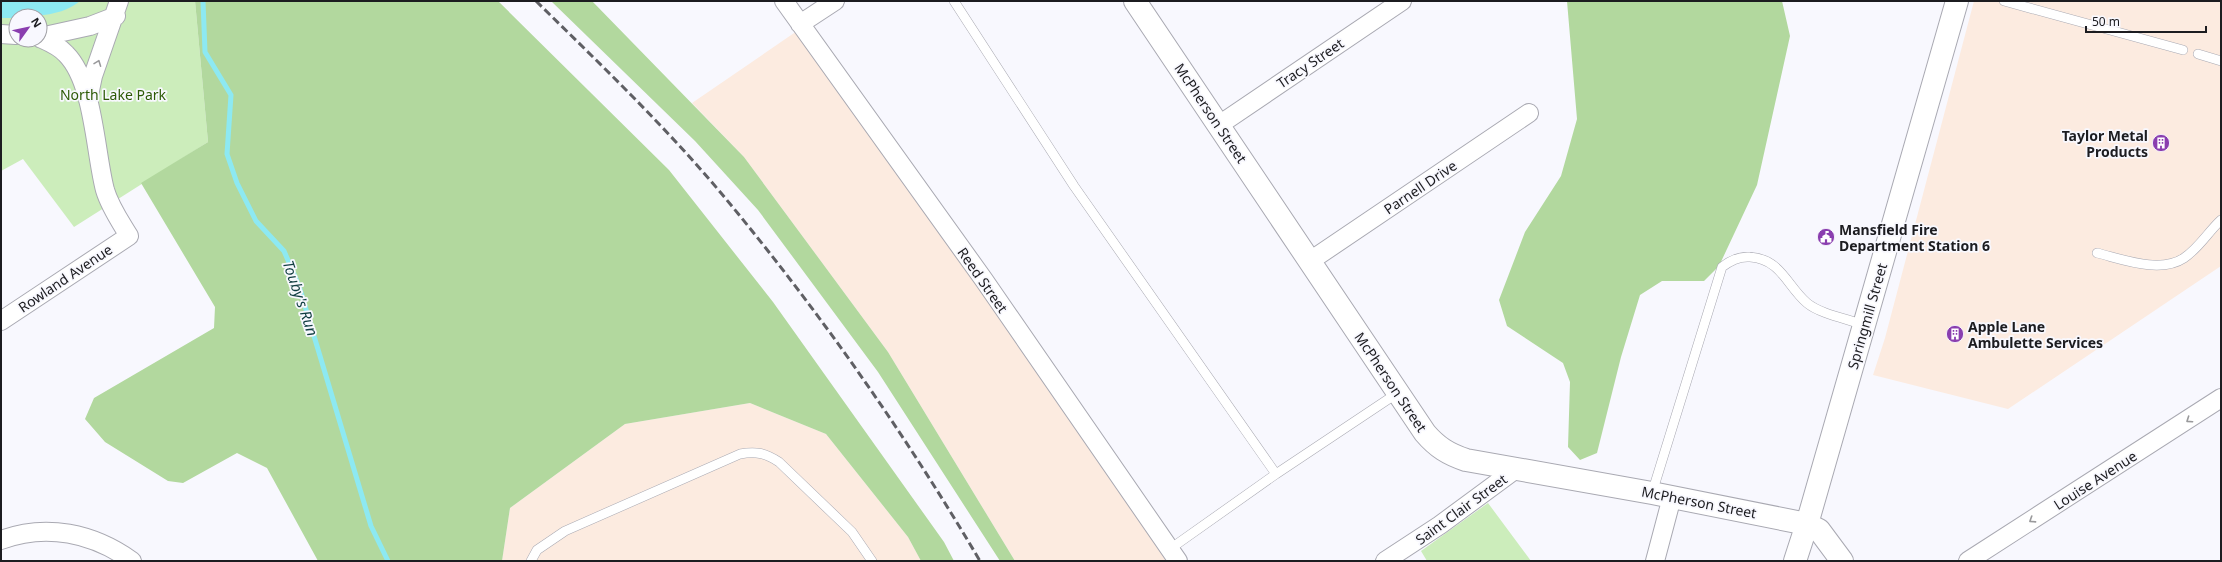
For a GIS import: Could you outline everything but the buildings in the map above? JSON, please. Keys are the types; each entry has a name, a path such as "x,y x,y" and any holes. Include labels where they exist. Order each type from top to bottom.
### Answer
{"street":[{"name":"Reed Street","path":"784,1 979,274 1174,555"},
{"path":"800,24 835,1"},
{"name":"McPherson Street","path":"1135,1 1435,446 1449,454 1466,460 1662,495 1807,524"},
{"name":"Tracy Street","path":"1219,125 1402,1"},
{"name":"Springmill Street","path":"1795,561 1807,524 1957,1"},
{"path":"48,36 90,26 118,8"},
{"path":"88,101 97,64 118,8"},
{"path":"48,41 54,44 66,54 80,76 88,101"},
{"name":"Rowland Avenue","path":"1,321 129,236 113,210 105,190 88,101"},
{"name":"Parnell Drive","path":"1310,262 1529,113"},
{"name":"Louise Avenue","path":"1968,561 2221,398"},
{"name":"Saint Clair Street","path":"1385,561 1440,526 1516,469"},
{"path":"1655,561 1662,495"},
{"path":"1807,524 1819,530 1842,561"},
{"path":"1,540 24,532 57,531 89,538 111,548 132,561"}],"lane":[{"path":"954,1 1078,193 1276,474"},
{"path":"2004,1 2183,50"},
{"path":"2198,54 2221,61"},
{"path":"2096,253 2146,264 2165,264 2183,259 2220,223"},
{"path":"1662,495 1722,267 1730,261 1742,257 1763,259 1777,266 1807,303 1815,308 1864,325"},
{"path":"1174,555 1276,474 1399,392"},
{"path":"531,561 537,550 565,531 740,454 752,452 769,456 779,462 852,532 872,561"}],"shaded area":[{"path":"1974,1 2221,1 2221,266 2008,409 1873,375 1885,338"},
{"path":"797,31 1185,561 1015,561 888,352 744,157 692,103"},
{"path":"750,403 826,434 908,537 921,561 502,561 510,508 625,424"}],"green space":[{"name":"North Lake Park","path":"1,1 195,1 208,142 74,227 23,159 1,171"},
{"path":"195,1 498,1 669,170 773,302 944,542 954,561 921,561 908,537 826,434 750,403 625,424 510,508 502,561 318,561 267,468 237,453 183,483 168,481 105,442 85,419 94,398 214,328 215,307 141,183 208,142"},
{"path":"551,1 592,1 744,157 888,352 1015,561 1000,561 878,372 758,210 695,141"},
{"path":"1567,1 1782,1 1790,36 1757,185 1719,266 1704,281 1662,281 1640,295 1621,357 1597,453 1580,460 1568,447 1570,382 1563,363 1507,326 1499,300 1525,232 1561,176 1577,119"},
{"path":"1488,503 1531,561 1427,561 1421,551"}],"water":[{"path":"1,1 80,1 65,10 48,14 48,8 8,8 8,18 1,18"}],"waterway":[{"name":"Touby's Run","path":"203,1 205,52 231,95 227,154 237,183 256,221 284,251 299,286 371,526 388,561"}],"railway":[{"path":"536,1 677,143 757,237 825,326 890,418 921,465 980,561"}],"place":[{"name":"Taylor Metal Products","path":"2161,143"},
{"name":"Mansfield Fire Department Station 6","path":"1826,237"},
{"name":"Apple Lane Ambulette Services","path":"1955,334"}]}
